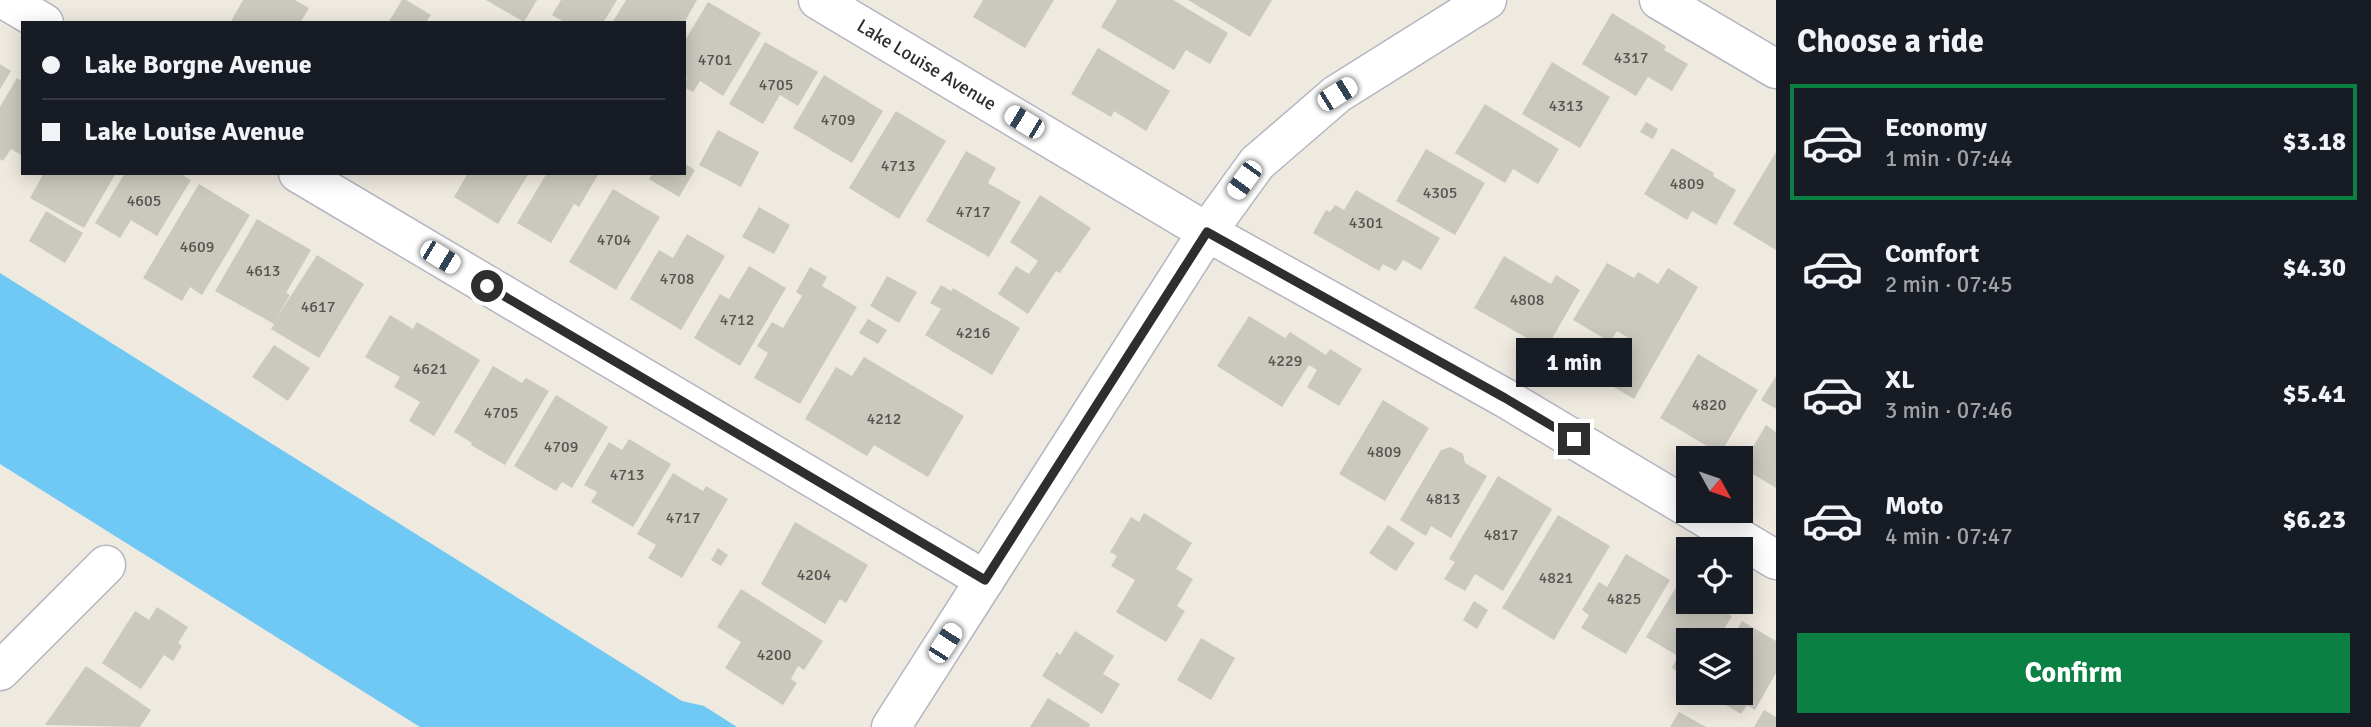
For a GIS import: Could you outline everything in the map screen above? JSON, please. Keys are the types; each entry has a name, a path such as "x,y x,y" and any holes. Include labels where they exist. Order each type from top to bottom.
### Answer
{"street":[{"path":"5,0 41,21"},
{"name":"Lake Louise Avenue","path":"818,0 1207,232 1505,398 1676,500"},
{"path":"891,727 1207,232 1257,163 1337,94 1487,0"},
{"path":"1659,0 1776,68"},
{"path":"301,175 985,580"},
{"path":"1714,523 1776,560"},
{"path":"0,671 106,565"}],"water":[{"path":"0,273 682,701 704,706 737,727 420,727 0,464"}],"building":[{"path":"243,0 295,0 309,8 301,21 231,21"},
{"path":"402,0 431,15 426,21 389,21"},
{"path":"486,0 537,0 522,21"},
{"path":"561,0 617,0 604,21 562,21 552,15"},
{"path":"626,0 697,0 685,21 613,21"},
{"path":"983,0 1054,0 1025,48 973,17"},
{"path":"1117,0 1173,0 1228,33 1210,64 1186,50 1174,70 1101,27"},
{"path":"1188,0 1272,0 1250,37"},
{"path":"708,2 761,33 723,96 700,81 693,92 686,88 686,39"},
{"path":"1612,13 1666,46 1664,50 1688,64 1672,91 1648,77 1636,96 1582,64"},
{"path":"765,42 818,72 798,106 780,95 763,124 729,104"},
{"path":"1098,48 1170,91 1146,131 1114,111 1111,117 1071,94"},
{"path":"1552,62 1610,97 1580,148 1522,114"},
{"path":"0,64 11,71 0,89"},
{"path":"824,75 883,111 852,163 793,128"},
{"path":"17,78 21,81 21,155 11,149 3,161 0,159 0,107"},
{"path":"1485,104 1559,149 1538,184 1513,169 1505,183 1455,153"},
{"path":"896,111 946,141 899,219 849,188"},
{"path":"1646,122 1658,129 1653,139 1640,132"},
{"path":"718,130 759,152 741,187 699,165"},
{"path":"1672,148 1714,173 1713,176 1736,190 1716,225 1692,211 1687,220 1644,194"},
{"path":"1426,149 1485,183 1455,235 1396,201"},
{"path":"966,151 996,168 988,183 1021,202 989,257 926,221"},
{"path":"1776,152 1776,250 1733,224"},
{"path":"686,164 695,170 679,197 649,179 652,175 686,175"},
{"path":"43,175 115,175 84,228 30,198"},
{"path":"124,175 182,175 191,180 157,236 131,220 120,238 95,223"},
{"path":"467,175 528,175 498,224 454,197"},
{"path":"546,175 598,175 579,207 574,204 551,243 517,223"},
{"path":"199,184 250,215 202,295 190,287 182,301 143,278"},
{"path":"613,189 660,217 616,290 569,262"},
{"path":"1356,190 1440,238 1421,270 1403,260 1396,271 1383,264 1379,271 1313,233 1326,210 1330,212 1335,205 1344,210"},
{"path":"1040,195 1091,228 1060,273 1056,271 1028,314 998,294 1016,266 1029,274 1038,261 1010,242"},
{"path":"759,207 790,225 774,254 742,237"},
{"path":"46,211 83,233 65,263 29,241"},
{"path":"257,219 311,250 286,293 290,295 276,319 317,255 364,284 319,358 271,329 274,324 215,291"},
{"path":"687,234 725,256 681,330 630,299 659,250 673,258"},
{"path":"1504,256 1551,284 1556,275 1580,290 1546,349 1474,308"},
{"path":"1607,263 1634,278 1638,272 1658,284 1668,268 1698,287 1634,399 1602,380 1627,337 1617,331 1610,342 1573,320"},
{"path":"749,266 786,288 740,366 694,338 720,294 729,299"},
{"path":"810,267 827,277 822,286 857,307 800,404 754,378 768,353 757,346 772,322 783,328 802,296 796,292"},
{"path":"887,276 917,292 899,323 870,306"},
{"path":"941,285 951,291 953,288 1020,328 992,375 925,335 941,309 930,303"},
{"path":"390,315 413,329 417,322 480,360 434,436 409,421 420,402 394,387 400,377 365,357"},
{"path":"1249,316 1285,338 1290,332 1326,355 1330,349 1362,369 1339,406 1307,387 1317,370 1309,365 1282,407 1217,366"},
{"path":"868,319 887,330 878,344 859,333"},
{"path":"274,345 310,368 288,401 252,377"},
{"path":"1698,354 1758,390 1725,446 1707,446 1660,418"},
{"path":"864,357 964,416 928,477 874,445 867,456 805,419 836,367 852,376"},
{"path":"493,366 522,383 526,378 549,391 505,465 454,432"},
{"path":"1776,376 1776,409 1761,400"},
{"path":"556,395 608,427 572,488 562,482 556,491 514,466"},
{"path":"1383,400 1429,428 1385,501 1339,474"},
{"path":"1766,425 1776,432 1776,488 1754,475 1754,446"},
{"path":"629,439 671,464 633,527 591,502 597,492 584,485 609,442 622,450"},
{"path":"1451,447 1463,454 1465,463 1487,476 1451,538 1431,526 1426,536 1400,520 1441,450"},
{"path":"673,473 703,491 706,486 728,499 682,578 648,558 656,545 637,534"},
{"path":"1498,476 1552,509 1503,591 1475,574 1465,591 1444,579 1455,562 1449,559"},
{"path":"1144,513 1192,543 1176,569 1193,579 1177,606 1185,611 1166,642 1116,612 1135,580 1111,566 1117,556 1110,552 1131,517 1139,522"},
{"path":"1558,515 1610,546 1554,640 1502,608"},
{"path":"795,522 868,565 846,603 840,599 825,624 761,584"},
{"path":"1388,525 1415,543 1396,571 1369,553"},
{"path":"718,548 728,555 721,566 711,560"},
{"path":"1626,554 1670,580 1626,654 1581,628 1589,615 1582,610 1599,582 1607,587"},
{"path":"1676,587 1676,614 1732,616 1724,628 1676,628 1676,655 1646,637"},
{"path":"741,589 823,641 804,670 798,666 791,679 797,683 783,705 725,668 741,642 717,627"},
{"path":"1474,601 1488,610 1477,629 1463,620"},
{"path":"157,607 188,627 178,643 182,646 173,661 164,655 141,689 102,663 135,611 149,620"},
{"path":"1742,621 1776,641 1776,673 1755,710 1747,705 1753,705 1753,628 1738,628"},
{"path":"1075,631 1114,656 1103,674 1120,684 1102,714 1042,676"},
{"path":"1201,638 1235,658 1211,700 1177,680"},
{"path":"86,666 151,710 140,727 45,725"},
{"path":"1048,698 1090,724 1089,727 1030,727"},
{"path":"1726,705 1747,705 1741,714"},
{"path":"1764,710 1776,717 1776,727 1754,727"},
{"path":"1679,712 1706,727 1670,727"}],"route":[{"path":"487,286 985,580 1207,232 1574,439"}]}
